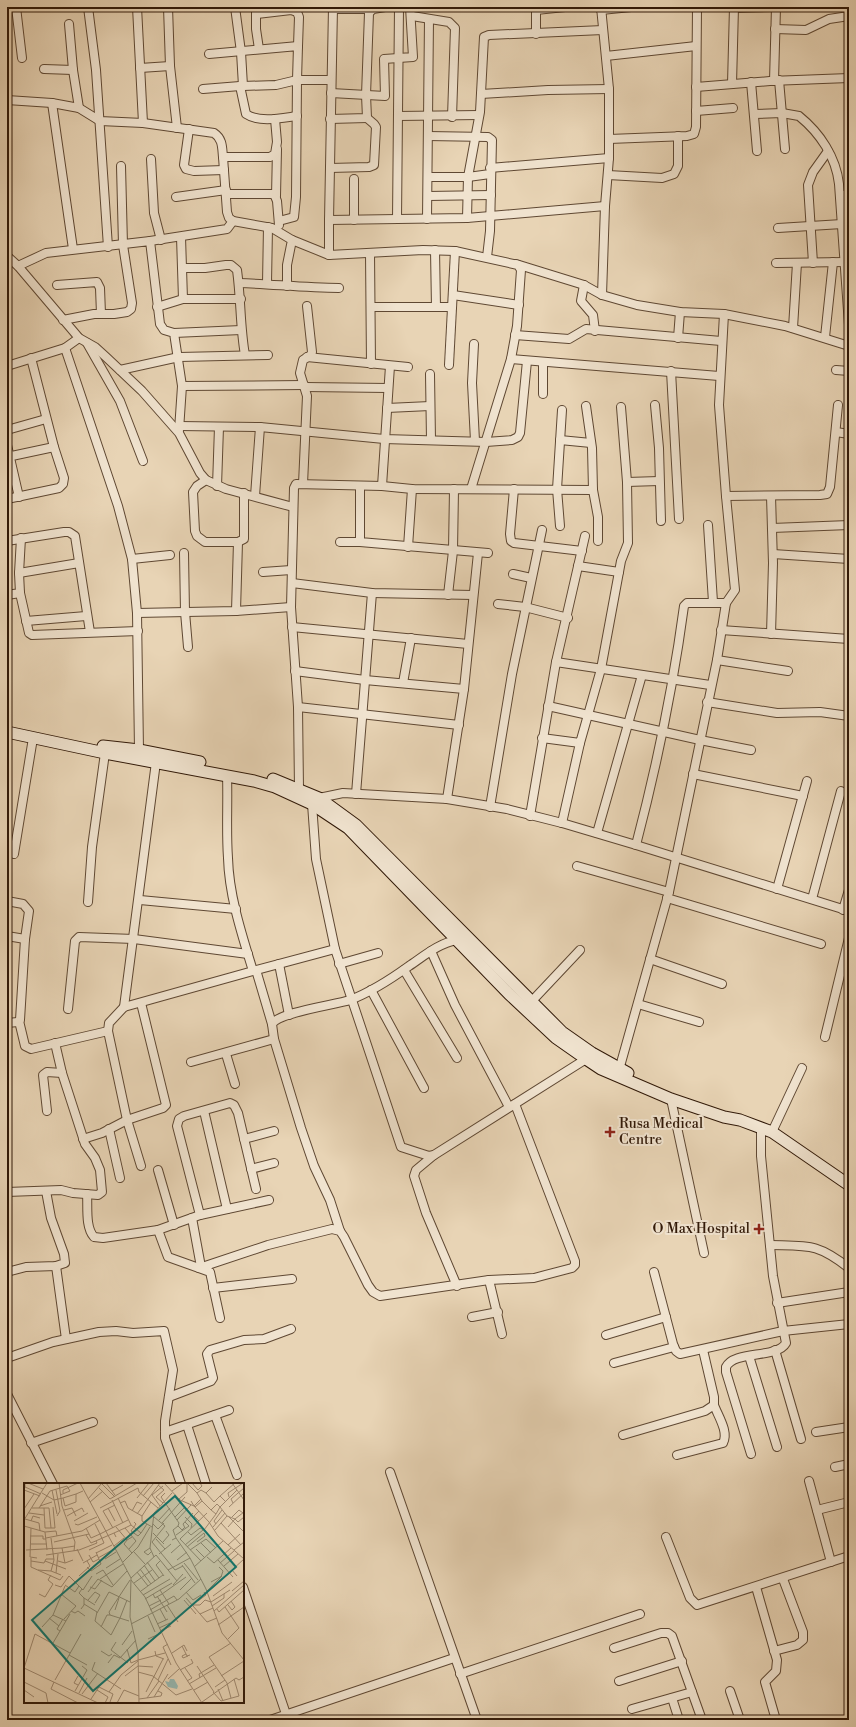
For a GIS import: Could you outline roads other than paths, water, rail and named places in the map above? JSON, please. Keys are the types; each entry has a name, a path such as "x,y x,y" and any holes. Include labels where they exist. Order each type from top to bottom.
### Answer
{"street":[{"path":"16,7 22,58"},
{"path":"88,7 93,39 100,121 108,247"},
{"path":"137,7 143,123"},
{"path":"168,7 170,66 177,128"},
{"path":"235,7 241,52 241,86 246,114 250,117 275,119 297,116"},
{"path":"329,255 330,119 333,8 372,9 385,7"},
{"path":"397,220 399,7"},
{"path":"331,93 385,96 384,59 412,57 412,16 410,7"},
{"path":"536,34 536,9 565,7"},
{"path":"602,295 609,139 606,56 601,8 631,7"},
{"path":"609,139 694,134 696,111 697,7"},
{"path":"732,84 734,8 775,7 777,80 785,149"},
{"path":"367,118 366,95 368,18 372,9"},
{"path":"260,49 256,29 256,11 292,10 297,12 299,17 294,217 279,221"},
{"path":"412,16 449,22 455,28 452,117"},
{"path":"775,30 806,30 829,19 849,16"},
{"path":"427,219 429,19"},
{"path":"69,24 73,70 79,108"},
{"path":"467,218 468,177 479,115 484,37 489,35 603,30"},
{"path":"209,54 298,46"},
{"path":"606,56 696,46"},
{"path":"140,68 170,66"},
{"path":"44,69 73,70"},
{"path":"696,87 777,80 849,78"},
{"path":"203,89 276,85 297,80 331,80"},
{"path":"751,82 757,151"},
{"path":"481,94 548,90 608,90"},
{"path":"7,100 52,103 79,108 100,121 143,123 214,133 219,136 223,157 227,212 229,218 233,221 280,232 292,240 329,255 435,250 455,251 516,264 584,284 602,295 637,305 680,312 724,314 793,328 826,337 849,346"},
{"path":"52,103 72,249"},
{"path":"696,111 733,108"},
{"path":"754,114 782,113 800,116 828,151 837,168 844,221 849,325"},
{"path":"398,116 452,117 479,115"},
{"path":"330,119 367,118 376,127 374,164 370,167 330,168"},
{"path":"275,119 276,196 280,232"},
{"path":"189,129 184,166 186,169 194,171 224,170"},
{"path":"428,136 476,136 488,137 492,140 490,171 491,195 487,257"},
{"path":"608,175 662,178 674,174 678,166 678,136"},
{"path":"223,157 270,157 275,154 276,149"},
{"path":"813,263 808,185 813,172 828,151"},
{"path":"151,158 154,213 161,240"},
{"path":"428,177 468,177 490,171 609,158"},
{"path":"63,320 94,314 121,313 127,312 131,309 132,303 124,245 121,166"},
{"path":"354,179 354,220"},
{"path":"176,197 226,192 274,194 276,196"},
{"path":"428,196 467,194 491,195"},
{"path":"840,194 849,195"},
{"path":"330,220 397,220 490,217 605,206"},
{"path":"18,266 46,253 72,249 108,247 181,237 227,229 233,221"},
{"path":"778,228 810,226 844,221"},
{"path":"267,284 268,228"},
{"path":"181,237 183,299"},
{"path":"286,286 287,265 292,240"},
{"path":"150,241 157,307 162,328 174,333 241,330"},
{"path":"435,250 436,307"},
{"path":"449,365 455,251"},
{"path":"370,253 371,364"},
{"path":"7,256 18,266 63,320 83,340 120,401 142,461"},
{"path":"776,264 833,262 846,265"},
{"path":"826,337 833,262"},
{"path":"793,328 797,263"},
{"path":"472,489 511,359 519,305 520,270 516,264"},
{"path":"183,268 205,268 231,265 237,270 241,299 241,330 245,355"},
{"path":"58,285 97,282 100,288 102,314"},
{"path":"239,283 339,288"},
{"path":"584,284 581,301 593,316 595,330"},
{"path":"453,295 519,305"},
{"path":"157,307 183,299 241,299"},
{"path":"303,484 307,431 307,396 305,386 301,378 300,367 301,362 312,352 306,306"},
{"path":"371,307 452,307"},
{"path":"678,338 680,312"},
{"path":"619,1070 668,895 710,685 717,660 726,603 735,590 720,422 719,376 724,314"},
{"path":"515,335 569,339 584,330 595,330 721,341"},
{"path":"174,333 179,357 182,386 179,430"},
{"path":"7,366 65,348 83,340"},
{"path":"83,340 95,347 120,370 179,430 200,473 206,480 217,486 293,507"},
{"path":"474,344 472,383 475,441"},
{"path":"65,348 118,506 132,559 138,631 139,750"},
{"path":"120,370 179,357 268,355"},
{"path":"307,357 408,367"},
{"path":"7,499 59,488 63,484 64,478 46,419 31,358"},
{"path":"511,359 719,376"},
{"path":"179,430 219,427 260,427 384,439 486,442 512,440 519,435 527,361"},
{"path":"542,394 543,362"},
{"path":"382,486 390,366"},
{"path":"836,370 849,371"},
{"path":"671,371 679,519"},
{"path":"430,374 431,440"},
{"path":"182,386 388,388"},
{"path":"655,405 659,448 661,521"},
{"path":"726,496 820,495 828,492 830,487 838,405"},
{"path":"387,408 430,406"},
{"path":"586,406 591,443 593,490 598,517 598,541"},
{"path":"562,823 580,743 601,669 619,572 628,543 627,482 621,407"},
{"path":"560,526 557,489 562,410"},
{"path":"7,430 46,419"},
{"path":"217,486 219,427"},
{"path":"255,496 260,427"},
{"path":"836,432 849,434"},
{"path":"560,440 591,443"},
{"path":"7,445 20,497"},
{"path":"9,456 54,447"},
{"path":"206,480 197,486 194,492 195,531 197,536 205,542 238,542"},
{"path":"627,482 659,481"},
{"path":"299,789 298,707 291,607 294,486 297,484 303,484 382,486 412,489 593,490"},
{"path":"360,486 360,542"},
{"path":"408,547 412,489"},
{"path":"448,595 453,551 454,489"},
{"path":"514,489 510,534 511,541 516,544 540,545 582,551"},
{"path":"236,611 238,542 244,536 244,493"},
{"path":"771,496 773,554 771,634"},
{"path":"708,525 713,602"},
{"path":"772,528 849,525"},
{"path":"490,807 499,741 525,607 540,545 542,530"},
{"path":"7,541 64,532 73,533 77,539 86,616 90,632"},
{"path":"530,816 556,662 568,618 585,536"},
{"path":"21,538 19,573 20,593 29,633 32,635 138,631"},
{"path":"340,542 360,542 488,553"},
{"path":"184,553 185,612 188,647"},
{"path":"447,799 464,689 478,553"},
{"path":"773,554 849,559"},
{"path":"132,559 170,555"},
{"path":"19,573 79,563"},
{"path":"578,566 619,572"},
{"path":"263,572 291,570"},
{"path":"513,574 531,578"},
{"path":"292,582 372,593 473,595"},
{"path":"7,595 20,593"},
{"path":"356,794 372,593"},
{"path":"636,845 664,732 684,606 687,603 726,603"},
{"path":"498,604 525,607 568,618"},
{"path":"137,613 236,611 291,607"},
{"path":"26,621 86,616"},
{"path":"292,627 468,644"},
{"path":"721,630 849,639"},
{"path":"402,683 411,638"},
{"path":"717,660 788,671"},
{"path":"556,662 710,685"},
{"path":"295,671 365,680 464,689"},
{"path":"597,833 642,675"},
{"path":"707,702 776,713 820,712 849,716"},
{"path":"548,706 751,750"},
{"path":"298,707 363,716 458,725"},
{"path":"7,726 106,746 139,750 256,774 315,801 356,825 562,1032 619,1070 674,1093 726,1111 740,1120"},
{"path":"7,732 104,753 299,789 348,828 457,940 556,1038 601,1069 671,1099 724,1118 740,1120 772,1132 849,1185"},
{"path":"14,854 33,738"},
{"path":"542,738 580,743"},
{"path":"88,902 92,847 104,753"},
{"path":"124,1007 140,900 156,762"},
{"path":"693,774 803,796"},
{"path":"227,775 228,859 236,909 248,954 272,1024 274,1039 310,1154 330,1200 340,1231 349,1244 368,1285 377,1295 386,1296 489,1280 534,1278 572,1268 575,1265 512,1106 455,1005 431,951"},
{"path":"777,889 807,781"},
{"path":"812,899 841,791"},
{"path":"315,801 343,793 447,799 562,823 846,910 849,890"},
{"path":"315,801 316,858 334,949 350,1000 400,1145 407,1150 434,1155"},
{"path":"577,866 821,944"},
{"path":"140,900 236,909"},
{"path":"7,901 23,904 28,908 24,939 19,1021 27,1048 31,1049 108,1031"},
{"path":"7,936 24,939"},
{"path":"68,1009 76,938 80,936 134,939 248,954"},
{"path":"825,1037 849,938"},
{"path":"272,1024 277,1018 289,1014 350,1000 371,990 404,970 445,942 457,940"},
{"path":"141,1166 127,1120 108,1031 109,1023 124,1007 334,949"},
{"path":"531,1002 580,950"},
{"path":"339,964 378,953"},
{"path":"650,959 722,984"},
{"path":"279,964 289,1014"},
{"path":"404,970 457,1058"},
{"path":"371,990 424,1088"},
{"path":"83,1139 109,1130 127,1120 163,1108 166,1104 141,1003"},
{"path":"638,1004 699,1022"},
{"path":"7,1023 19,1021"},
{"path":"191,1062 226,1054 274,1039"},
{"path":"7,1192 61,1190 87,1194 101,1194 102,1180 97,1163 86,1149 62,1073 55,1043"},
{"path":"226,1054 235,1084"},
{"path":"457,1286 424,1207 414,1176 416,1170 434,1155 586,1059"},
{"path":"772,1132 802,1068"},
{"path":"47,1111 44,1074 47,1072 62,1073"},
{"path":"671,1099 704,1253"},
{"path":"200,1268 196,1217 177,1124 182,1117 233,1104 238,1113 256,1189"},
{"path":"204,1111 227,1209"},
{"path":"751,1454 726,1370 727,1365 731,1361 775,1350 785,1345 777,1303 770,1245 761,1156 761,1127"},
{"path":"109,1130 120,1178"},
{"path":"244,1139 274,1131"},
{"path":"251,1169 274,1163"},
{"path":"158,1170 174,1225"},
{"path":"7,1272 32,1266 56,1266 64,1264 65,1259 54,1230 46,1191"},
{"path":"87,1194 90,1231 94,1237 103,1238 158,1230 196,1217 269,1200"},
{"path":"200,1268 289,1239 332,1229 340,1231"},
{"path":"158,1230 168,1258 210,1272 220,1318"},
{"path":"770,1245 814,1247 833,1255 849,1268"},
{"path":"56,1266 66,1339"},
{"path":"654,1272 674,1347 680,1354 783,1331 849,1324"},
{"path":"213,1288 292,1279"},
{"path":"489,1280 498,1312 502,1334"},
{"path":"777,1303 849,1292"},
{"path":"472,1317 498,1312"},
{"path":"606,1335 666,1318"},
{"path":"169,1397 211,1381 213,1378 207,1354 210,1350 244,1340 268,1338 291,1329"},
{"path":"7,1358 66,1339 105,1331 133,1333 163,1330 167,1338 173,1370 165,1432 166,1443 181,1483"},
{"path":"614,1363 674,1347"},
{"path":"677,1455 722,1443 725,1438 724,1429 714,1405 714,1397 703,1350"},
{"path":"775,1350 801,1439"},
{"path":"749,1356 777,1447"},
{"path":"7,1394 52,1483"},
{"path":"623,1435 705,1412 714,1405"},
{"path":"165,1432 229,1410"},
{"path":"215,1415 237,1475"},
{"path":"31,1443 93,1422"},
{"path":"187,1425 206,1483"},
{"path":"816,1432 849,1427"},
{"path":"835,1467 849,1464"},
{"path":"390,1472 477,1720"},
{"path":"809,1481 831,1562"},
{"path":"817,1510 849,1502"},
{"path":"666,1537 690,1598 695,1604 699,1605 783,1579 849,1556"},
{"path":"774,1651 797,1645 803,1640 803,1632 783,1579"},
{"path":"756,1587 774,1651 777,1668 775,1673 765,1682 776,1720"},
{"path":"244,1591 286,1714"},
{"path":"460,1674 640,1614"},
{"path":"614,1648 666,1633 674,1639 702,1720"},
{"path":"270,1720 454,1658"},
{"path":"620,1681 682,1661"},
{"path":"730,1691 740,1720"},
{"path":"632,1709 692,1692"},
{"path":"672,1698 679,1720"}],"place":[{"name":"Rusa Medical Centre","path":"610,1132"},
{"name":"O Max Hospital","path":"759,1229"}]}
